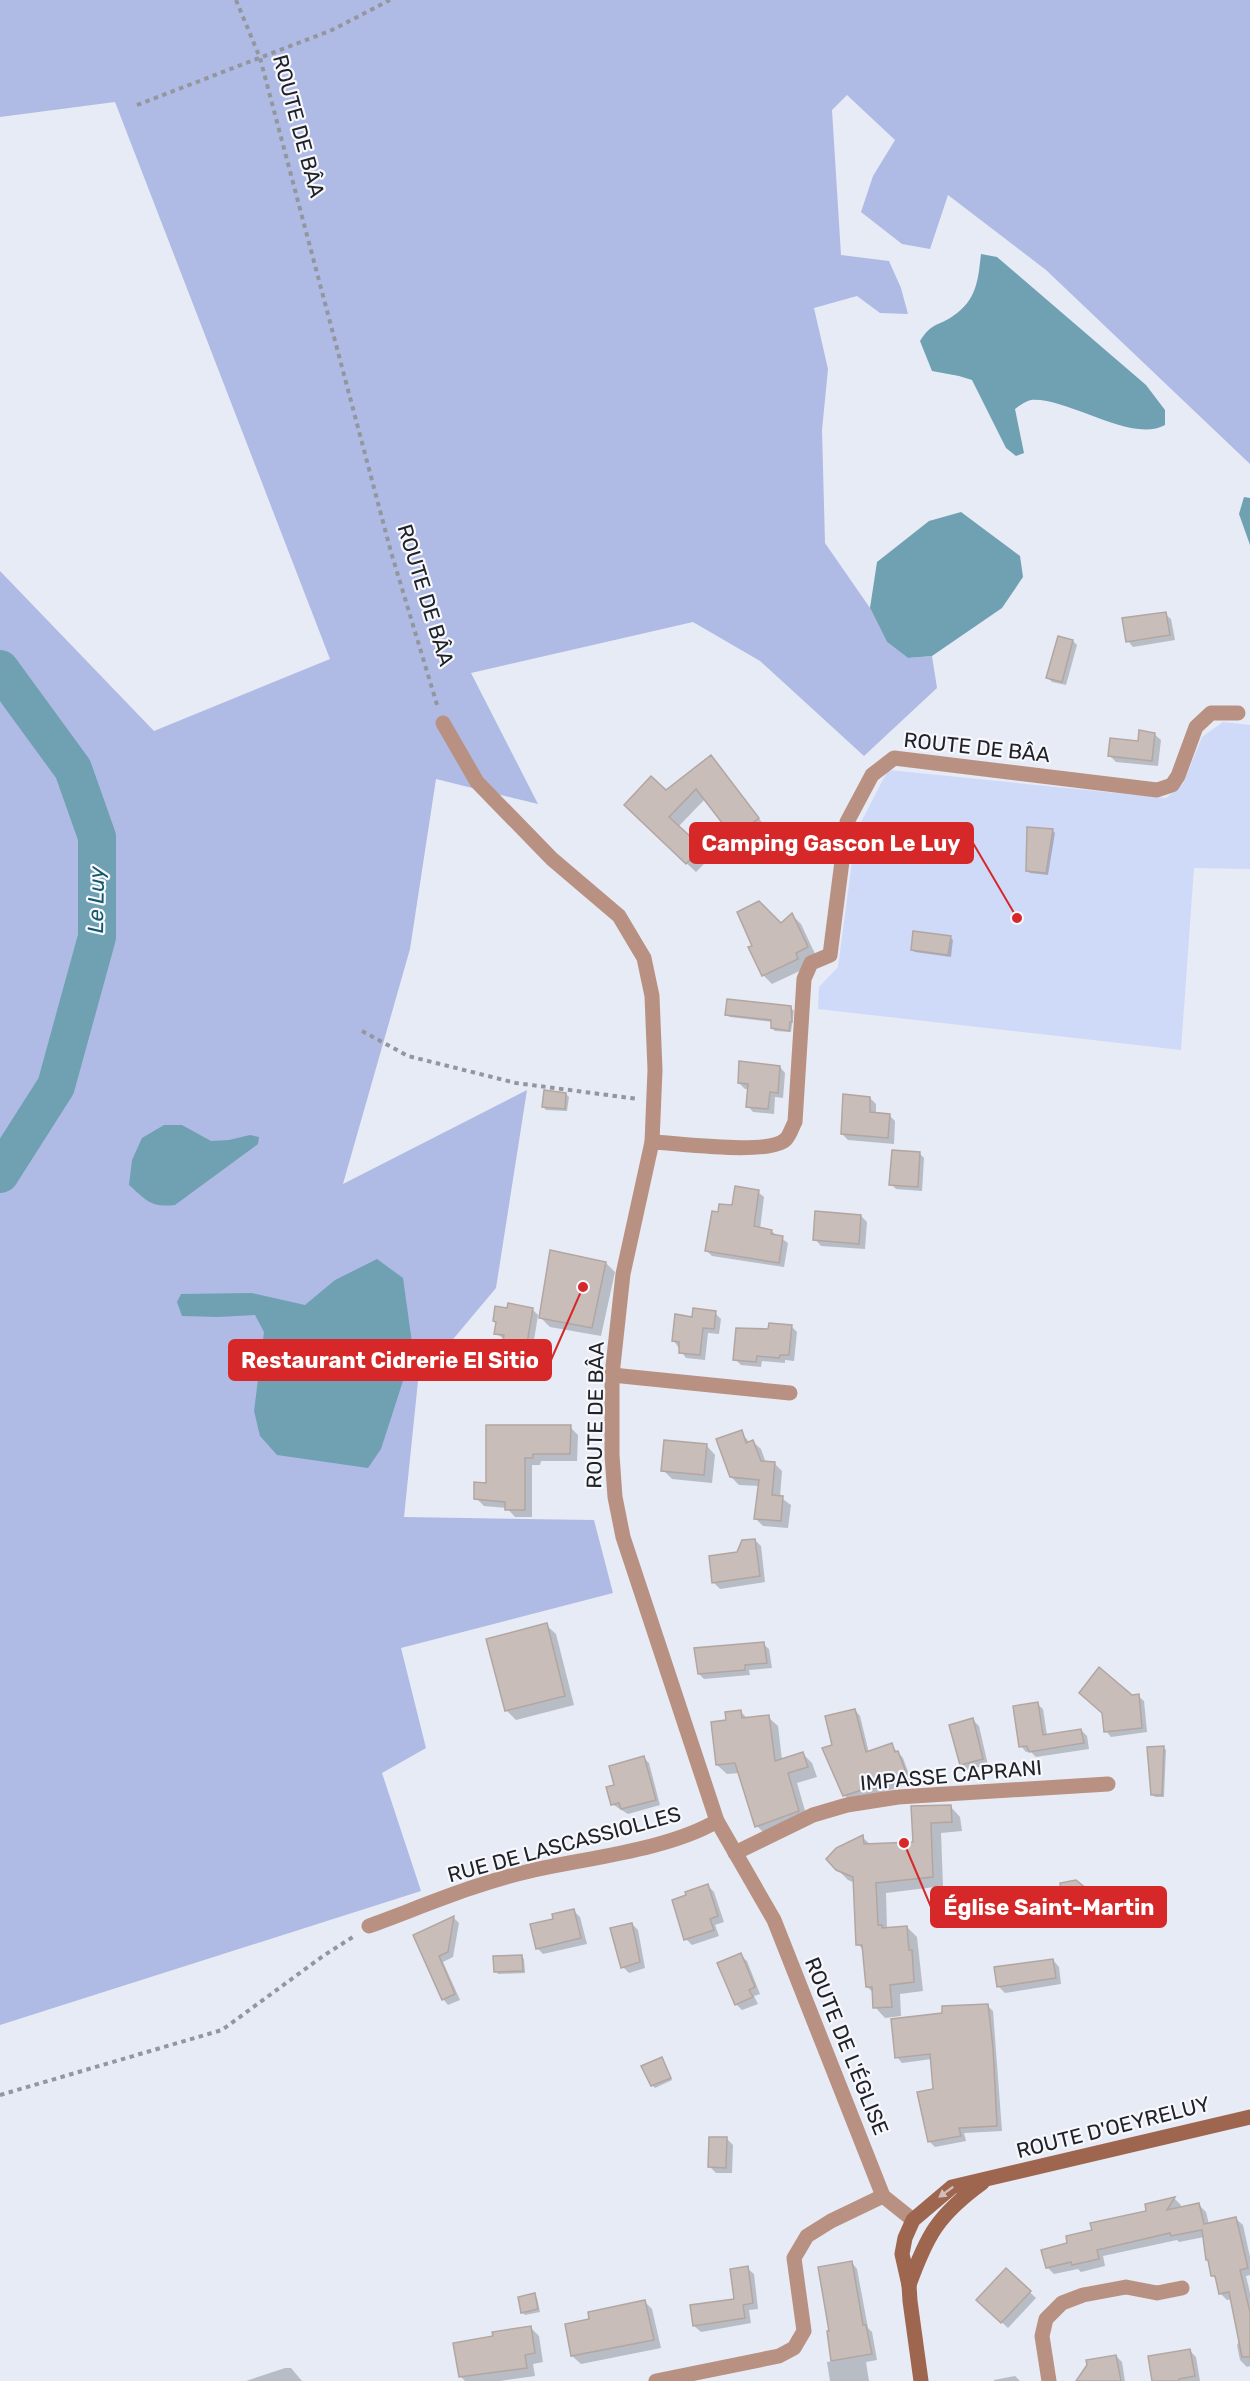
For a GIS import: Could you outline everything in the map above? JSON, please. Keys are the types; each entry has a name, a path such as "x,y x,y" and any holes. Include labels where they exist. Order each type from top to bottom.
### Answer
{"street":[{"name":"ROUTE DE BÂA","path":"652,1142 753,1148 771,1147 786,1139 795,1122 804,980 811,963 830,955 847,822 872,775 894,758 1157,790 1172,785 1178,776 1196,727 1211,713 1238,712"},
{"name":"ROUTE DE BÂA","path":"443,723 477,782 552,859 619,916 644,958 652,996 656,1070 652,1142 623,1274 612,1375 612,1455 615,1497 623,1537 717,1821"},
{"path":"612,1375 790,1393"},
{"name":"IMPASSE CAPRANI","path":"735,1853 813,1815 847,1805 898,1797 1108,1784"},
{"name":"ROUTE DE L'ÉGLISE","path":"717,1821 774,1920 883,2196 913,2220"},
{"name":"RUE DE LASCASSIOLLES","path":"369,1926 528,1871 671,1840 717,1821"},
{"name":"ROUTE D'OEYRELUY","path":"913,2220 952,2187 1250,2117"},
{"name":"ROUTE D'OEYRELUY","path":"934,2228 958,2200 986,2180"},
{"path":"656,2381 779,2356 794,2348 804,2331 794,2258 807,2236 831,2221 883,2196"},
{"path":"909,2285 920,2254 934,2228 913,2220 905,2238 902,2254 909,2285 921,2381"},
{"path":"1049,2381 1042,2336 1046,2319 1062,2303 1083,2295 1126,2287 1157,2293 1182,2288"}],"path":[{"name":"ROUTE DE BÂA","path":"236,0 260,58 391,552 443,723"},
{"path":"137,105 332,30 390,0"},
{"path":"362,1031 408,1056 516,1083 654,1101"},
{"path":"0,2095 222,2030 323,1956 369,1926"}],"shaded area":[{"path":"0,0 1250,0 1250,464 1046,270 948,195 930,249 902,244 861,212 873,176 895,140 847,95 832,110 841,255 889,261 901,288 908,314 880,313 857,296 814,308 828,369 822,430 825,543 870,608 887,642 908,658 932,656 937,688 864,756 760,661 693,622 471,673 538,804 436,779 410,949 343,1184 527,1090 496,1288 418,1381 404,1517 594,1520 613,1593 401,1648 426,1748 382,1773 421,1891 0,2025 0,571 154,731 330,659 115,102 0,117"},
{"path":"981,254 997,257 1146,385 1165,410 1165,425 1151,429 1135,429 1117,425 1063,405 1031,400 1015,409 1024,453 1016,456 1006,448 972,380 932,371 920,341 931,328 961,310 972,296"},
{"path":"1244,497 1250,498 1250,545 1239,514"},
{"path":"961,512 1020,556 1023,577 1002,608 932,656 908,658 887,642 870,608 877,562 929,521"},
{"path":"1223,722 1250,725 1250,869 1194,868 1181,1050 818,1009 819,987 838,967 856,832 888,770 1166,798 1183,784 1202,737"},
{"path":"164,1125 182,1125 211,1141 250,1135 259,1137 258,1144 175,1205 154,1204 129,1185 132,1160 142,1138"},
{"path":"377,1259 403,1278 413,1350 381,1449 368,1468 277,1455 260,1436 254,1411 264,1332 255,1315 182,1316 177,1302 181,1294 252,1293 305,1305 335,1280"}],"building":[{"path":"1166,612 1170,635 1126,642 1122,618"},
{"path":"1058,636 1073,640 1062,682 1046,678"},
{"path":"1139,730 1155,733 1152,761 1108,756 1110,738 1138,741"},
{"path":"711,755 759,818 733,837 696,789 669,817 702,847 686,864 624,805 651,776 666,790"},
{"path":"1027,827 1053,829 1046,873 1026,871"},
{"path":"759,901 781,923 792,913 808,947 796,953 798,959 762,976 748,947 752,946 737,912"},
{"path":"913,931 951,936 948,955 911,950"},
{"path":"727,999 791,1006 792,1022 790,1022 789,1031 771,1028 771,1020 725,1015"},
{"path":"739,1061 780,1066 778,1093 770,1092 768,1109 746,1107 748,1084 738,1083"},
{"path":"544,1090 566,1093 565,1109 542,1107"},
{"path":"843,1094 870,1097 870,1112 890,1114 888,1138 841,1134"},
{"path":"892,1150 920,1152 918,1187 889,1185"},
{"path":"735,1186 759,1190 754,1226 772,1230 771,1234 783,1236 779,1263 705,1251 712,1211 718,1212 719,1204 732,1205"},
{"path":"815,1211 861,1215 859,1244 813,1240"},
{"path":"550,1250 606,1262 592,1328 539,1318"},
{"path":"508,1303 533,1308 524,1361 500,1358 504,1335 494,1334 495,1306 507,1308"},
{"path":"693,1308 716,1311 714,1329 703,1328 700,1355 679,1353 679,1342 672,1341 675,1314 692,1317"},
{"path":"769,1323 792,1325 789,1355 780,1355 779,1358 757,1356 756,1362 733,1360 736,1328 768,1329"},
{"path":"486,1425 571,1425 570,1454 533,1454 533,1458 525,1458 525,1510 505,1510 505,1502 474,1499 474,1482 486,1483"},
{"path":"742,1430 746,1443 753,1440 761,1461 775,1462 772,1495 783,1496 781,1521 754,1519 759,1480 730,1477 716,1439"},
{"path":"664,1440 707,1444 704,1475 661,1471"},
{"path":"755,1539 760,1576 712,1583 709,1556 737,1552 742,1540"},
{"path":"547,1623 565,1696 505,1711 486,1639"},
{"path":"764,1642 767,1663 745,1665 745,1670 698,1674 694,1648"},
{"path":"1099,1667 1132,1695 1139,1694 1142,1728 1104,1732 1102,1713 1079,1693"},
{"path":"1038,1702 1043,1735 1081,1729 1084,1743 1029,1752 1027,1746 1019,1747 1013,1706"},
{"path":"855,1709 866,1752 892,1743 895,1752 898,1751 907,1775 897,1778 897,1781 843,1796 822,1748 832,1745 825,1716"},
{"path":"741,1710 742,1718 769,1715 775,1761 803,1752 808,1767 788,1773 799,1811 755,1827 735,1763 716,1765 711,1722 726,1720 725,1712"},
{"path":"973,1718 983,1759 960,1765 949,1725"},
{"path":"1164,1746 1162,1795 1151,1795 1147,1747"},
{"path":"644,1756 656,1800 621,1809 619,1803 611,1805 606,1787 614,1785 609,1766"},
{"path":"951,1805 952,1822 931,1823 933,1877 876,1883 878,1925 882,1925 882,1928 907,1926 909,1950 912,1950 914,1982 890,1985 892,2007 873,2008 872,1987 866,1987 862,1945 856,1945 853,1877 836,1870 826,1859 836,1848 863,1835 864,1844 913,1842 911,1806"},
{"path":"1076,1880 1092,1893 1089,1896 1117,1891 1120,1914 1082,1919 1080,1908 1076,1913 1064,1915 1060,1883"},
{"path":"708,1884 718,1916 710,1919 714,1930 684,1940 672,1900 686,1895 685,1892"},
{"path":"574,1909 581,1938 536,1949 530,1924 553,1919 552,1914"},
{"path":"454,1916 448,1952 439,1956 455,1994 442,2000 413,1935"},
{"path":"632,1923 640,1962 621,1968 610,1928"},
{"path":"741,1953 755,1987 749,1990 753,1997 735,2005 717,1963"},
{"path":"522,1955 523,1971 494,1972 493,1956"},
{"path":"1053,1959 1056,1978 997,1987 994,1967"},
{"path":"988,2004 997,2126 959,2128 961,2136 928,2142 917,2092 933,2089 930,2054 895,2058 891,2019 942,2013 942,2006"},
{"path":"662,2057 671,2078 651,2086 641,2066"},
{"path":"709,2137 727,2137 726,2168 708,2167"},
{"path":"1175,2197 1167,2210 1199,2203 1204,2224 1236,2217 1248,2268 1240,2270 1250,2312 1250,2357 1242,2357 1229,2292 1219,2294 1215,2276 1211,2276 1208,2260 1206,2260 1202,2230 1171,2236 1170,2233 1097,2250 1099,2259 1046,2268 1041,2250 1067,2243 1066,2236 1092,2230 1090,2223 1146,2211 1145,2204"},
{"path":"852,2261 863,2325 866,2325 872,2354 831,2361 827,2331 829,2331 818,2267"},
{"path":"748,2266 753,2303 743,2305 745,2318 693,2326 690,2305 734,2299 730,2269"},
{"path":"1006,2268 1031,2291 1001,2323 976,2300"},
{"path":"535,2293 538,2309 521,2313 518,2297"},
{"path":"645,2300 654,2340 571,2356 565,2324 589,2319 588,2312"},
{"path":"531,2326 535,2353 525,2355 527,2368 459,2377 453,2343 493,2336 492,2332"},
{"path":"1190,2349 1195,2376 1179,2379 1179,2381 1152,2381 1148,2356"},
{"path":"1116,2355 1121,2381 1076,2381 1087,2365 1086,2360"}],"waterway":[{"name":"Le Luy","path":"0,669 73,769 97,837 97,937 56,1086 0,1174"}],"place":[{"name":"Camping Gascon Le Luy","path":"1017,918"},
{"name":"Restaurant Cidrerie El Sitio","path":"583,1287"},
{"name":"Église Saint-Martin","path":"904,1843"}]}
